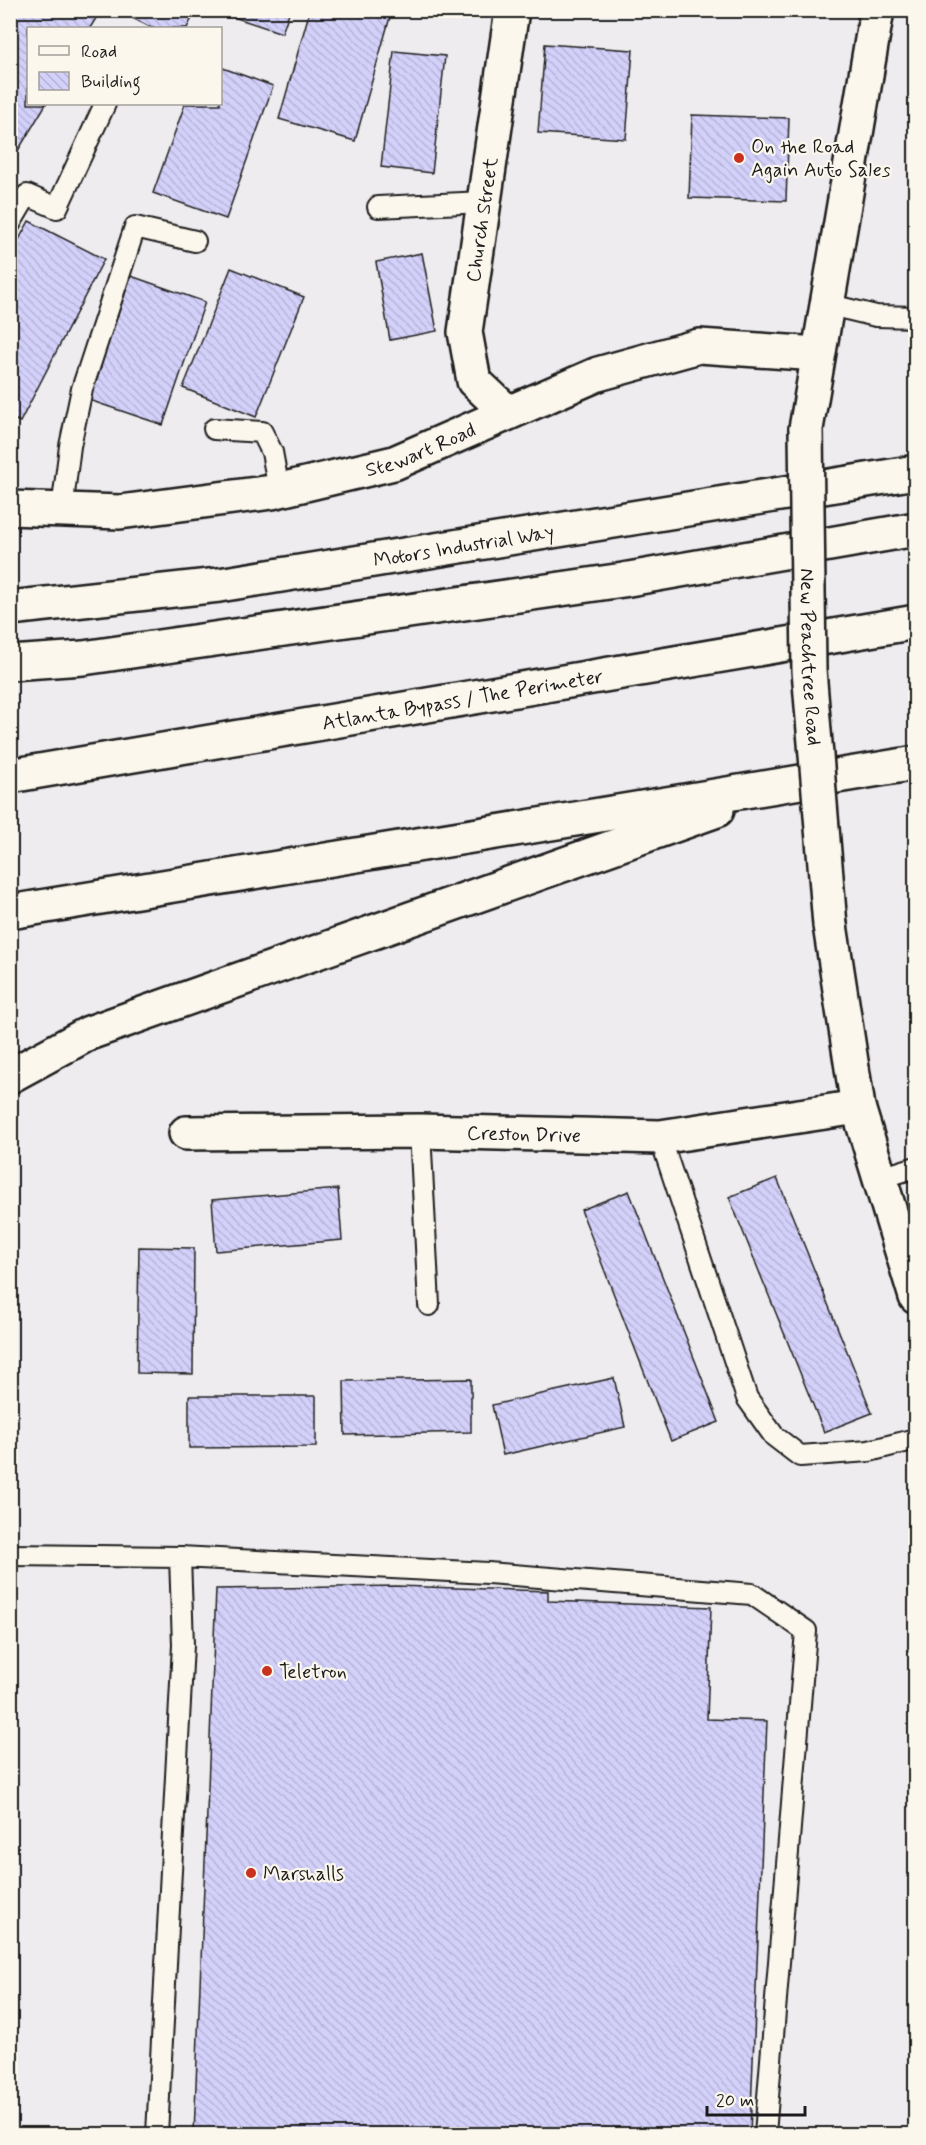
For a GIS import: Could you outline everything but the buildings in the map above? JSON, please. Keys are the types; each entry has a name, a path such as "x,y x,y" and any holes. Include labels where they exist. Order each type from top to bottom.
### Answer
{"main road":[{"name":"Church Street","path":"508,413 474,381 465,332 512,10"},
{"name":"New Peachtree Road","path":"876,10 806,429 809,670 830,925 858,1107 915,1297"},
{"name":"Stewart Road","path":"10,508 120,512 279,490 394,463 598,374 699,346 818,354"},
{"name":"Motors Industrial Way","path":"10,608 219,585 915,472"},
{"path":"10,663 83,658 623,580 915,529"},
{"name":"Atlanta Bypass / The Perimeter","path":"10,776 915,622"},
{"path":"10,912 915,763"},
{"path":"10,1076 88,1033 795,782"},
{"name":"Creston Drive","path":"186,1133 420,1131 660,1137 858,1107"}],"lane":[{"path":"10,224 27,195 57,208 105,105"},
{"path":"378,207 484,202"},
{"path":"62,510 70,446 82,389 135,227 195,241"},
{"path":"826,304 876,316 915,316"},
{"path":"214,429 261,432 272,452 279,490"},
{"path":"420,1131 429,1305"},
{"path":"660,1137 747,1398 774,1436 800,1456 869,1451 915,1439"},
{"path":"878,1179 915,1167"},
{"path":"10,1555 180,1557 488,1573 752,1594 806,1630 765,2134"},
{"path":"157,2134 183,1645 180,1557"}],"place":[{"name":"On the Road Again Auto Sales","path":"739,158"},
{"name":"Teletron","path":"267,1671"},
{"name":"Marshalls","path":"251,1873"}]}
